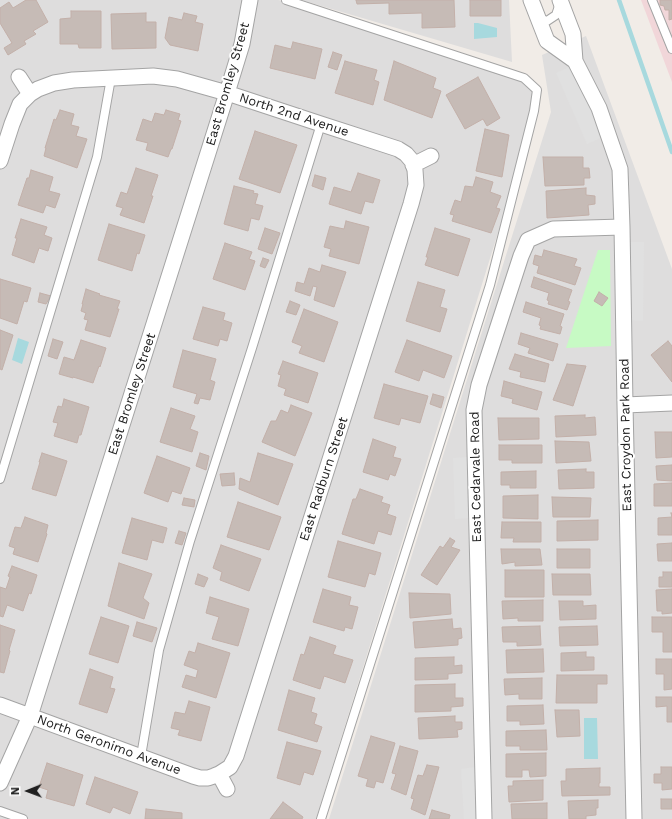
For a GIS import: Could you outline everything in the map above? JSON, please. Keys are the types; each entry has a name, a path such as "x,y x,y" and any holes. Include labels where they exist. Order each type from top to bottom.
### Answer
{"street":[{"name":"East Bromley Street","path":"0,783 30,716 227,93 242,44 250,0"},
{"name":"East Croydon Park Road","path":"531,0 547,41 575,61"},
{"name":"East Croydon Park Road","path":"560,1 573,34 575,61 599,108 620,169 634,819"},
{"name":"North 2nd Avenue","path":"30,94 38,89 54,83 73,80 153,76 177,79 227,93 398,149 406,154 413,163"},
{"path":"0,161 20,104 30,94 19,77"},
{"path":"413,163 431,156"},
{"name":"East Radburn Street","path":"219,774 230,767 236,756 411,204 416,185 413,163"},
{"name":"East Cedarvale Road","path":"484,819 474,410 479,384 521,256 528,240 553,229 622,227"},
{"path":"625,404 672,403"},
{"name":"North Geronimo Avenue","path":"0,704 200,778 208,778 219,774"},
{"path":"219,774 227,789"}],"lane":[{"path":"286,0 524,78 537,90 534,111 490,285 321,819"},
{"path":"652,0 672,49"},
{"path":"538,18 546,21 556,15 560,1"},
{"path":"0,479 97,157 111,78"},
{"path":"141,756 159,650 163,635 190,541 252,348 321,124"},
{"path":"0,811 24,819"}],"shaded area":[{"path":"0,0 278,0 534,80 528,136 316,819 0,819"},
{"path":"301,0 509,0 512,62"},
{"path":"641,0 672,0 672,82"},
{"path":"586,36 672,269 672,819 329,819 551,112 542,55"},
{"path":"574,65 605,136 587,144 556,73"},
{"path":"627,242 644,242 643,321 626,320"},
{"path":"468,457 470,518 455,519 453,458"},
{"path":"475,767 477,819 464,819 461,769"}],"green space":[{"path":"598,250 610,250 611,346 566,348"}],"water":[{"path":"474,23 497,28 497,37 474,39"},
{"path":"18,338 29,342 22,364 12,360"},
{"path":"584,718 597,718 598,759 584,759"}],"building":[{"path":"26,0 36,0 48,22 33,31 36,34 24,41 26,44 8,55 4,48 12,43 0,23 0,8 9,2 13,8"},
{"path":"356,0 454,0 455,27 422,28 422,13 389,14 389,3 357,4"},
{"path":"470,0 501,0 501,16 470,16"},
{"path":"660,0 672,0 672,19 669,20 669,10 665,10 664,6 660,5"},
{"path":"71,11 101,11 101,48 79,48 78,44 60,44 60,19 71,18"},
{"path":"146,13 146,22 156,22 156,48 112,49 111,14"},
{"path":"184,13 197,16 195,22 203,24 198,51 170,45 165,38 169,17 182,20"},
{"path":"293,42 322,49 315,79 270,68 275,45 291,49"},
{"path":"333,52 342,55 337,70 328,67"},
{"path":"345,61 377,70 374,80 379,82 373,105 335,93"},
{"path":"394,61 436,78 433,88 441,91 432,118 384,100"},
{"path":"478,77 500,118 487,126 483,119 465,129 446,95"},
{"path":"60,110 74,114 71,125 79,127 76,136 87,139 77,168 44,156 54,119 56,120"},
{"path":"166,110 180,114 178,120 181,121 168,157 146,150 148,143 136,140 143,119 152,122 155,113 164,115"},
{"path":"485,129 509,135 502,177 476,171"},
{"path":"255,131 297,145 280,193 239,179"},
{"path":"543,157 583,157 583,168 589,168 590,178 584,178 584,185 545,186"},
{"path":"136,168 158,175 144,223 120,215 123,208 116,206 121,192 127,194"},
{"path":"31,170 53,177 49,191 60,194 55,208 46,205 43,213 18,205"},
{"path":"358,173 380,180 373,203 365,201 361,214 329,204 334,187 351,192"},
{"path":"315,175 326,178 323,190 312,186"},
{"path":"476,177 493,182 490,192 501,196 496,208 500,209 491,233 452,221 454,215 450,214 455,200 461,202 465,186 473,187"},
{"path":"234,186 254,191 253,193 258,194 255,204 263,206 259,220 251,218 248,231 224,224"},
{"path":"586,188 586,195 595,196 595,204 588,205 589,215 547,218 546,191"},
{"path":"21,219 47,227 44,235 52,238 48,251 39,248 34,263 12,255 17,238 15,238"},
{"path":"346,221 369,227 359,264 329,256 331,249 324,247 330,226 344,229"},
{"path":"109,224 145,235 139,254 137,253 132,271 98,260"},
{"path":"265,228 280,233 272,254 258,249"},
{"path":"435,228 470,239 458,276 425,265"},
{"path":"225,243 252,252 249,259 255,261 245,290 213,279"},
{"path":"544,250 577,259 574,266 581,268 575,285 537,273 539,266 533,264 535,255 542,257"},
{"path":"263,258 269,260 265,268 260,266"},
{"path":"322,265 346,272 334,307 314,300 317,287 313,286 310,296 295,291 297,282 304,284 309,268 320,272"},
{"path":"534,277 572,290 568,301 570,302 567,310 548,304 549,301 547,300 549,293 531,287"},
{"path":"0,279 31,288 27,302 24,301 17,324 0,318"},
{"path":"418,282 445,290 440,307 447,309 440,332 406,321"},
{"path":"86,289 100,294 99,295 120,301 110,337 85,330 88,320 84,319 86,313 81,311"},
{"path":"599,292 608,298 602,306 594,301"},
{"path":"40,293 51,296 46,304 38,302"},
{"path":"290,301 300,305 296,315 286,312"},
{"path":"526,302 564,314 560,326 562,327 560,334 540,329 541,326 539,325 541,318 523,312"},
{"path":"203,307 225,313 223,320 232,323 227,341 220,339 218,346 193,339"},
{"path":"304,309 338,322 324,362 299,353 302,346 292,342"},
{"path":"0,330 13,335 2,370 0,369"},
{"path":"521,333 558,344 553,361 528,353 530,348 518,344"},
{"path":"53,339 63,342 57,359 48,356"},
{"path":"81,340 106,348 93,383 59,374 64,357 74,360"},
{"path":"407,340 452,356 444,378 423,370 419,381 395,372"},
{"path":"668,341 672,346 672,382 651,355"},
{"path":"183,350 216,359 210,380 215,382 210,400 200,398 198,404 194,403 197,394 173,387"},
{"path":"515,354 549,364 545,382 520,377 521,372 509,369"},
{"path":"283,361 318,373 308,403 284,395 286,389 278,386 281,375 278,374"},
{"path":"567,364 586,366 573,406 553,400"},
{"path":"504,381 542,392 537,410 512,403 513,399 501,396"},
{"path":"384,384 428,396 420,423 401,418 399,425 374,418"},
{"path":"433,394 444,397 441,408 430,404"},
{"path":"64,399 89,407 81,435 79,435 77,443 54,436 58,423 53,422 58,406 62,407"},
{"path":"291,405 312,413 295,456 262,442 271,421 276,421 281,410 288,413"},
{"path":"171,408 195,416 190,429 198,432 192,452 160,442"},
{"path":"585,415 585,418 595,417 596,435 556,437 555,416"},
{"path":"498,418 539,418 539,439 499,440"},
{"path":"655,432 672,432 672,457 656,458"},
{"path":"373,439 396,447 393,457 401,459 395,476 390,474 388,480 363,472"},
{"path":"555,441 589,442 591,461 556,463"},
{"path":"499,445 542,445 542,463 512,463 512,460 499,460"},
{"path":"42,453 67,461 56,496 32,489"},
{"path":"200,453 209,456 206,470 196,466"},
{"path":"258,453 293,464 278,505 239,489 240,478 250,482"},
{"path":"157,456 190,468 181,494 172,491 168,502 144,493"},
{"path":"672,465 672,481 657,480 656,466"},
{"path":"586,469 586,472 594,472 594,488 559,489 558,470"},
{"path":"536,471 536,488 510,488 510,485 501,485 501,472"},
{"path":"234,473 235,485 222,486 220,474"},
{"path":"672,483 672,506 654,506 654,484"},
{"path":"360,489 383,497 381,502 390,505 387,514 396,517 391,535 378,531 374,544 342,534 353,499 356,499"},
{"path":"538,495 538,519 503,518 503,496"},
{"path":"552,497 591,498 590,517 553,517"},
{"path":"184,498 195,500 194,507 182,505"},
{"path":"238,502 281,517 269,550 227,537"},
{"path":"25,517 48,525 47,534 38,562 13,554 15,548 9,546 15,527 21,528"},
{"path":"672,517 672,535 658,535 658,518"},
{"path":"132,518 167,528 163,543 152,540 147,560 122,553"},
{"path":"598,520 598,540 557,541 557,521"},
{"path":"502,522 541,522 541,542 513,542 514,538 501,538"},
{"path":"179,531 186,533 182,545 175,543"},
{"path":"450,538 455,541 451,547 460,550 437,585 421,575 440,546 443,548"},
{"path":"338,541 381,553 375,575 369,573 365,587 328,577"},
{"path":"672,543 672,561 658,561 657,544"},
{"path":"221,545 261,559 249,591 220,580 222,572 213,568"},
{"path":"501,549 540,549 542,565 515,566 515,562 502,564"},
{"path":"557,549 590,549 590,568 557,568"},
{"path":"119,563 152,574 143,598 149,603 144,619 108,606"},
{"path":"12,566 37,575 31,594 29,593 23,611 7,605 3,617 0,616 0,587 6,589 10,577 8,576"},
{"path":"505,570 544,570 544,597 505,597"},
{"path":"663,572 672,572 672,587 659,587 659,577 663,577"},
{"path":"198,574 208,578 204,587 195,584"},
{"path":"552,574 590,574 591,595 553,595"},
{"path":"323,589 351,597 349,605 358,607 352,629 345,627 344,631 313,622"},
{"path":"672,589 672,613 662,614 662,611 657,611 656,590"},
{"path":"409,593 450,594 451,614 410,618"},
{"path":"210,597 249,609 238,646 212,639 219,617 206,613"},
{"path":"543,600 543,621 518,621 518,618 503,619 502,601"},
{"path":"559,601 583,601 583,606 596,605 596,619 560,620"},
{"path":"101,617 129,626 118,663 89,654"},
{"path":"652,617 672,617 672,652 663,652 663,632 652,632"},
{"path":"452,619 453,629 461,628 462,638 458,639 458,645 415,648 413,622"},
{"path":"137,622 157,628 152,642 133,636"},
{"path":"0,625 15,630 4,673 0,672"},
{"path":"540,626 541,645 517,646 517,642 503,642 502,627"},
{"path":"597,626 598,645 560,646 559,627"},
{"path":"310,637 336,646 333,654 353,660 345,683 324,676 320,689 293,680 301,654 304,655"},
{"path":"198,643 230,653 216,698 182,687 186,675 196,678 198,670 184,665 189,651 195,653"},
{"path":"543,649 544,672 507,673 506,650"},
{"path":"586,652 586,657 594,657 594,670 561,671 561,653"},
{"path":"454,657 454,666 462,665 462,673 448,674 448,679 415,680 415,658"},
{"path":"656,659 672,659 672,689 664,690 664,674 656,674"},
{"path":"90,669 113,677 110,688 115,689 107,713 79,704"},
{"path":"557,675 607,675 607,684 597,684 597,703 556,703"},
{"path":"542,678 542,699 519,699 519,694 505,695 504,679"},
{"path":"455,684 455,698 463,698 463,706 451,707 451,711 415,712 415,685"},
{"path":"289,690 315,698 311,712 317,714 314,724 322,727 317,742 278,730"},
{"path":"656,697 672,697 672,722 667,722 667,706 656,707"},
{"path":"189,701 210,707 201,741 178,735 180,730 171,728 175,712 185,714"},
{"path":"543,705 544,724 520,725 520,721 507,721 507,706"},
{"path":"555,710 579,710 580,736 557,737"},
{"path":"455,716 455,722 462,722 462,729 457,730 458,737 419,739 418,718"},
{"path":"546,730 547,750 520,750 520,746 506,746 506,731"},
{"path":"371,736 395,743 383,783 376,781 374,788 366,786 368,779 358,776"},
{"path":"287,742 321,751 313,775 304,772 300,785 277,778"},
{"path":"400,746 418,751 406,795 391,789 396,774 392,773"},
{"path":"546,753 546,776 530,777 529,770 522,770 522,777 506,777 506,754"},
{"path":"47,763 83,775 74,806 46,798 48,790 39,787"},
{"path":"427,765 439,767 425,815 411,809 414,799 411,798 418,775 423,776"},
{"path":"661,767 672,767 672,789 662,790 662,783 654,783 654,774 661,774"},
{"path":"600,768 599,787 610,787 610,795 562,796 561,781 566,781 566,769"},
{"path":"95,777 138,792 130,814 113,807 110,813 86,804"},
{"path":"543,780 543,800 509,802 508,786 513,786 513,781"},
{"path":"661,799 672,799 672,809 661,809"},
{"path":"598,800 596,815 586,816 586,819 569,819 568,801"},
{"path":"283,802 303,817 302,819 270,819"},
{"path":"547,803 547,819 512,819 511,804"},
{"path":"146,809 182,813 182,819 145,819"},
{"path":"432,810 450,815 449,819 429,819"}],"waterway":[{"path":"619,0 672,152"}]}
